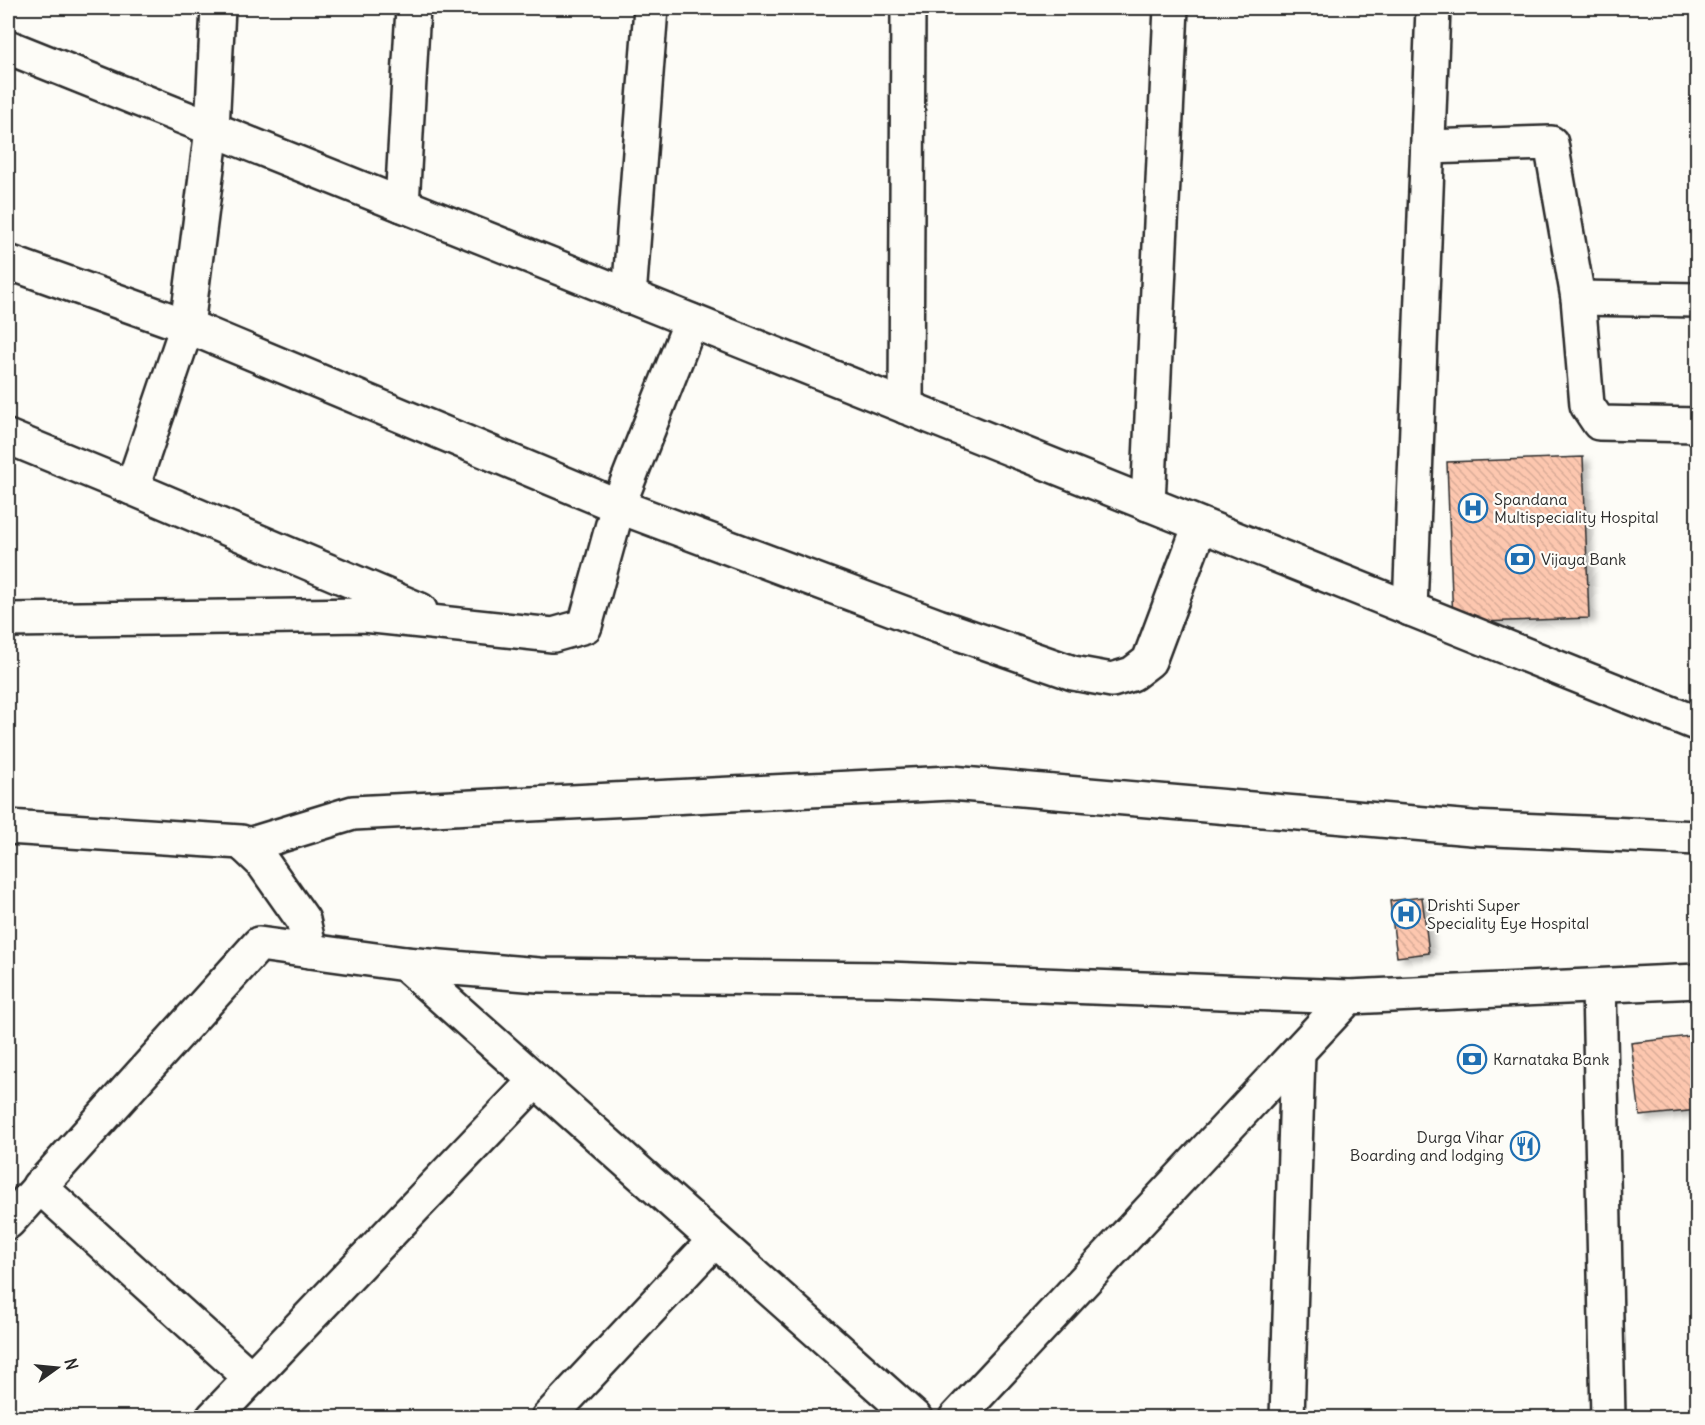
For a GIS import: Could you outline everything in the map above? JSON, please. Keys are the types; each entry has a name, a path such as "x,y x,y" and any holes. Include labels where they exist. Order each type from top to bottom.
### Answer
{"street":[{"path":"132,488 187,326 212,129 218,8"},
{"path":"402,205 413,8"},
{"path":"629,297 651,8"},
{"path":"906,407 908,8"},
{"path":"1148,504 1171,8"},
{"path":"1410,609 1433,8"},
{"path":"8,47 1698,724"},
{"path":"1428,147 1551,143 1578,298 1587,405 1599,423 1698,425"},
{"path":"8,262 187,326 618,506 938,626 1073,673 1112,681 1132,674 1149,661 1200,525"},
{"path":"1578,298 1698,300"},
{"path":"8,620 364,615 553,635 585,626 618,506 691,321"},
{"path":"8,438 452,624"},
{"path":"245,846 353,813 951,783 1472,828 1698,838"},
{"path":"8,827 241,842 263,863 303,920 310,951"},
{"path":"8,1222 259,944 405,963 539,975 888,979 1349,997 1698,981"},
{"path":"405,963 915,1418"},
{"path":"1599,986 1608,1418"},
{"path":"956,1418 1349,997"},
{"path":"1287,1418 1298,1052"},
{"path":"226,1413 250,1378 536,1080"},
{"path":"39,1186 250,1378"},
{"path":"548,1418 715,1240"}],"building":[{"path":"1583,457 1589,618 1453,623 1447,462"},
{"path":"1422,897 1429,953 1397,957 1390,901"},
{"path":"1698,1035 1698,1110 1640,1116 1631,1043"}],"place":[{"name":"Spandana Multispeciality Hospital","path":"1473,508"},
{"name":"Vijaya Bank","path":"1520,559"},
{"name":"Drishti Super Speciality Eye Hospital","path":"1406,914"},
{"name":"Karnataka Bank","path":"1472,1059"},
{"name":"Durga Vihar Boarding and lodging","path":"1525,1146"}]}
